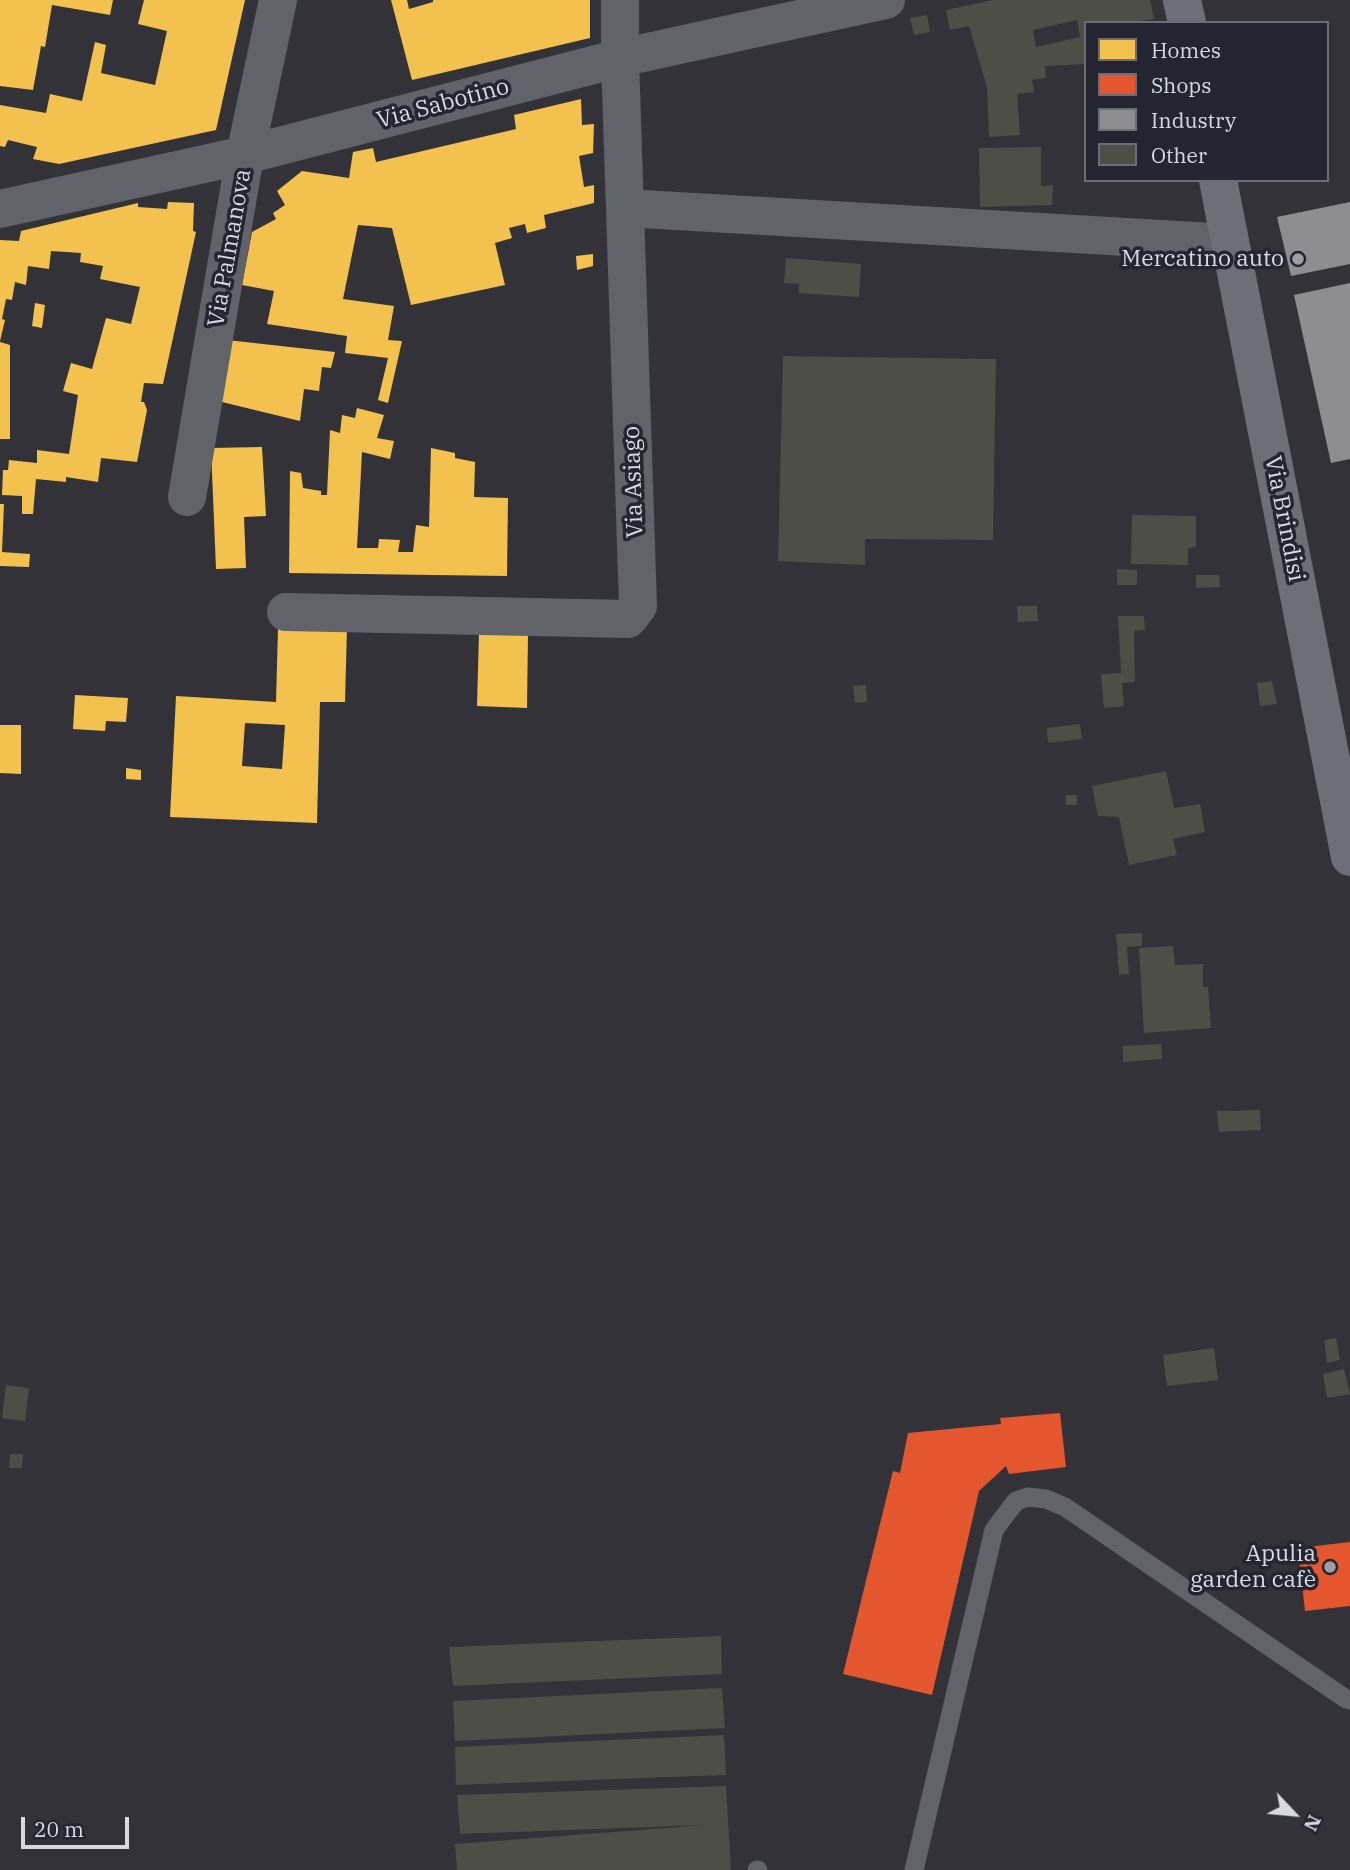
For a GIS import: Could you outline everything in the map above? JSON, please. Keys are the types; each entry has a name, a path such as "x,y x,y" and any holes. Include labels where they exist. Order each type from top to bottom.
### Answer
{"main road":[{"path":"1182,0 1187,21"},
{"name":"Via Brindisi","path":"1218,182 1350,857"}],"street":[{"name":"Via Palmanova","path":"187,497 246,155 278,0"},
{"name":"Via Asiago","path":"286,612 628,619 638,606 620,0"},
{"name":"Via Sabotino","path":"0,209 246,155 620,58 886,0"},
{"path":"625,208 1230,243"}],"lane":[{"path":"914,1870 995,1530 1016,1501 1028,1497 1045,1499 1065,1507 1350,1700"}],"building: Homes":[{"path":"0,0 113,0 110,15 52,5 45,47 41,46 33,90 0,86"},
{"path":"144,0 245,0 216,130 59,164 33,159 37,147 8,140 5,147 0,146 0,105 46,113 50,94 82,101 95,42 106,45 101,73 155,85 167,31 138,24"},
{"path":"391,0 407,0 409,9 433,0 590,0 590,38 412,80"},
{"path":"581,99 582,125 594,124 593,153 579,156 584,187 594,185 594,203 544,215 546,228 527,233 525,224 509,228 512,238 495,243 505,285 411,305 392,228 358,225 343,299 394,306 388,340 402,341 388,403 378,400 388,358 345,353 347,336 267,324 274,291 242,285 252,232 276,219 273,213 285,205 277,191 302,171 349,178 353,152 373,148 376,162 516,129 514,115"},
{"path":"168,202 194,203 193,231 196,232 163,384 144,383 141,402 144,402 147,410 137,462 101,458 98,482 66,477 66,482 36,479 33,514 22,514 22,496 2,495 3,470 8,470 9,460 37,463 37,450 69,454 78,395 63,391 71,363 92,369 106,318 131,324 140,287 100,279 103,266 80,262 81,253 51,251 49,269 28,266 26,285 15,282 12,300 6,299 0,341 0,240 19,241 21,231 138,203 138,207 167,209"},
{"path":"593,254 593,266 577,270 576,256"},
{"path":"35,303 45,305 42,328 32,326"},
{"path":"227,340 335,352 331,368 322,367 319,391 304,389 300,421 218,401"},
{"path":"0,342 10,345 10,439 0,439"},
{"path":"357,408 384,415 377,438 394,441 390,459 362,452 357,548 378,548 379,539 400,540 398,552 413,552 416,525 429,527 431,448 455,453 455,458 475,462 474,497 508,498 507,576 289,573 290,471 301,473 303,488 321,491 321,495 327,495 330,430 340,433 342,415 355,418"},
{"path":"262,447 266,516 244,517 246,568 216,569 211,448"},
{"path":"0,504 4,504 2,552 30,554 29,567 0,566"},
{"path":"278,628 347,628 345,702 320,702 317,823 170,817 176,696 276,702","holes":["245,723 285,725 282,769 242,766"]},
{"path":"479,633 528,634 527,708 477,706"},
{"path":"75,695 128,698 126,722 106,721 105,731 73,729"},
{"path":"0,725 21,725 21,774 0,773"},
{"path":"126,768 141,770 141,780 126,779"}],"building: Shops":[{"path":"1060,1413 1066,1467 1009,1474 1006,1466 979,1491 932,1695 843,1674 893,1471 900,1473 908,1433 1001,1424 1000,1418"},
{"path":"1350,1542 1350,1606 1305,1611 1298,1548"}],"building: Industry":[{"path":"1350,202 1350,264 1291,276 1277,217"},
{"path":"1350,283 1350,459 1331,463 1294,295"}],"building: Other":[{"path":"993,0 1150,0 1154,19 1084,21 1084,64 1045,66 1046,78 1032,80 1034,92 1017,94 1020,135 989,137 987,87 969,26 950,30 946,10","holes":["1077,20 1080,37 1036,47 1033,30"]},
{"path":"927,15 930,32 914,35 910,18"},
{"path":"1041,147 1041,186 1053,185 1052,205 980,207 979,148"},
{"path":"786,258 861,264 859,297 799,293 799,284 784,283"},
{"path":"783,356 996,359 993,540 865,539 865,565 778,561"},
{"path":"1132,515 1196,516 1196,547 1188,548 1188,565 1131,564"},
{"path":"1117,569 1137,570 1137,585 1117,585"},
{"path":"1196,575 1219,575 1220,587 1196,588"},
{"path":"1017,606 1037,606 1038,621 1018,622"},
{"path":"1118,616 1144,616 1145,630 1134,631 1135,682 1122,683 1124,706 1104,708 1101,674 1121,673"},
{"path":"1272,681 1277,704 1260,706 1257,683"},
{"path":"866,685 867,702 855,703 853,686"},
{"path":"1080,724 1082,739 1048,743 1047,728"},
{"path":"1166,771 1174,808 1200,804 1205,832 1173,839 1177,855 1129,865 1119,817 1098,816 1092,786"},
{"path":"1066,795 1077,795 1077,805 1066,805"},
{"path":"1142,933 1142,946 1127,947 1129,974 1119,975 1116,934"},
{"path":"1173,946 1175,965 1203,964 1203,987 1208,987 1211,1028 1144,1033 1139,948"},
{"path":"1161,1044 1162,1059 1123,1062 1123,1046"},
{"path":"1260,1110 1261,1130 1219,1132 1217,1111"},
{"path":"1336,1338 1340,1360 1327,1363 1324,1340"},
{"path":"1214,1348 1218,1380 1167,1386 1163,1355"},
{"path":"1344,1369 1350,1394 1327,1398 1323,1374"},
{"path":"6,1385 29,1388 25,1421 2,1418"},
{"path":"10,1454 23,1454 22,1468 9,1468"},
{"path":"721,1636 722,1674 453,1686 449,1647"},
{"path":"722,1688 725,1728 455,1741 453,1701"},
{"path":"724,1735 726,1775 456,1785 455,1747"},
{"path":"726,1786 731,1870 457,1870 455,1844 706,1825 460,1834 457,1795"}],"place":[{"name":"Mercatino auto","path":"1298,259"},
{"name":"Apulia garden cafè","path":"1330,1567"}]}
